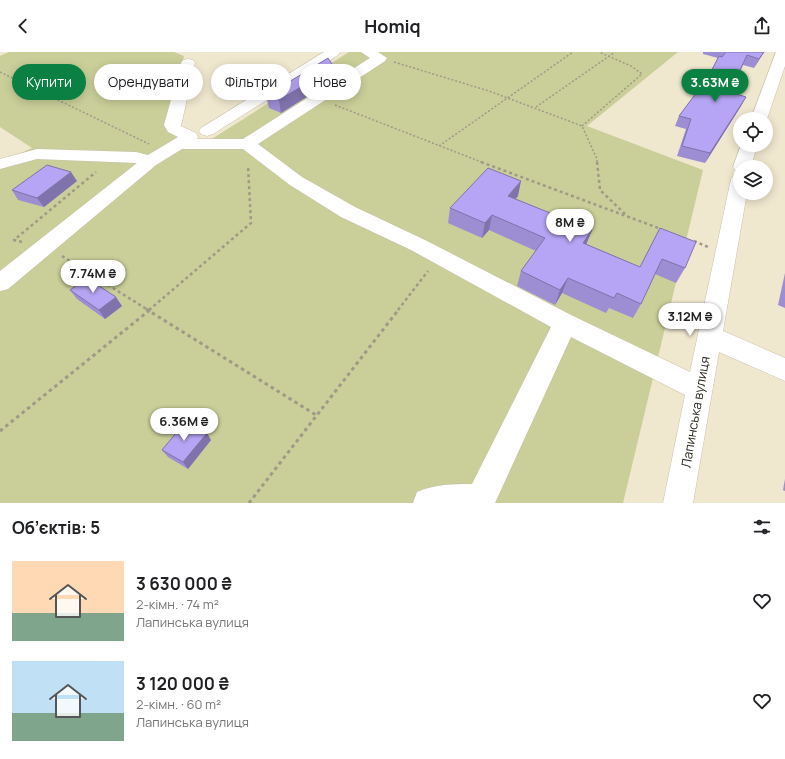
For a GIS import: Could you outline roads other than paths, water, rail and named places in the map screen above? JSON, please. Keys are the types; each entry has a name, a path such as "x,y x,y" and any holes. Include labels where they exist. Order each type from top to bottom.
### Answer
{"street":[{"path":"207,131 333,52"},
{"path":"762,112 781,69 783,52"},
{"path":"173,148 247,144 318,98 374,55"},
{"path":"0,283 150,161 190,137 174,130 172,125 187,57"},
{"path":"247,144 296,181 348,212 440,256 565,323 700,389"},
{"path":"0,164 37,154 136,157 150,161"},
{"name":"Лапинська вулиця","path":"678,503 736,200"},
{"path":"428,503 447,498 480,501 565,323"},
{"path":"709,336 785,370"}]}
